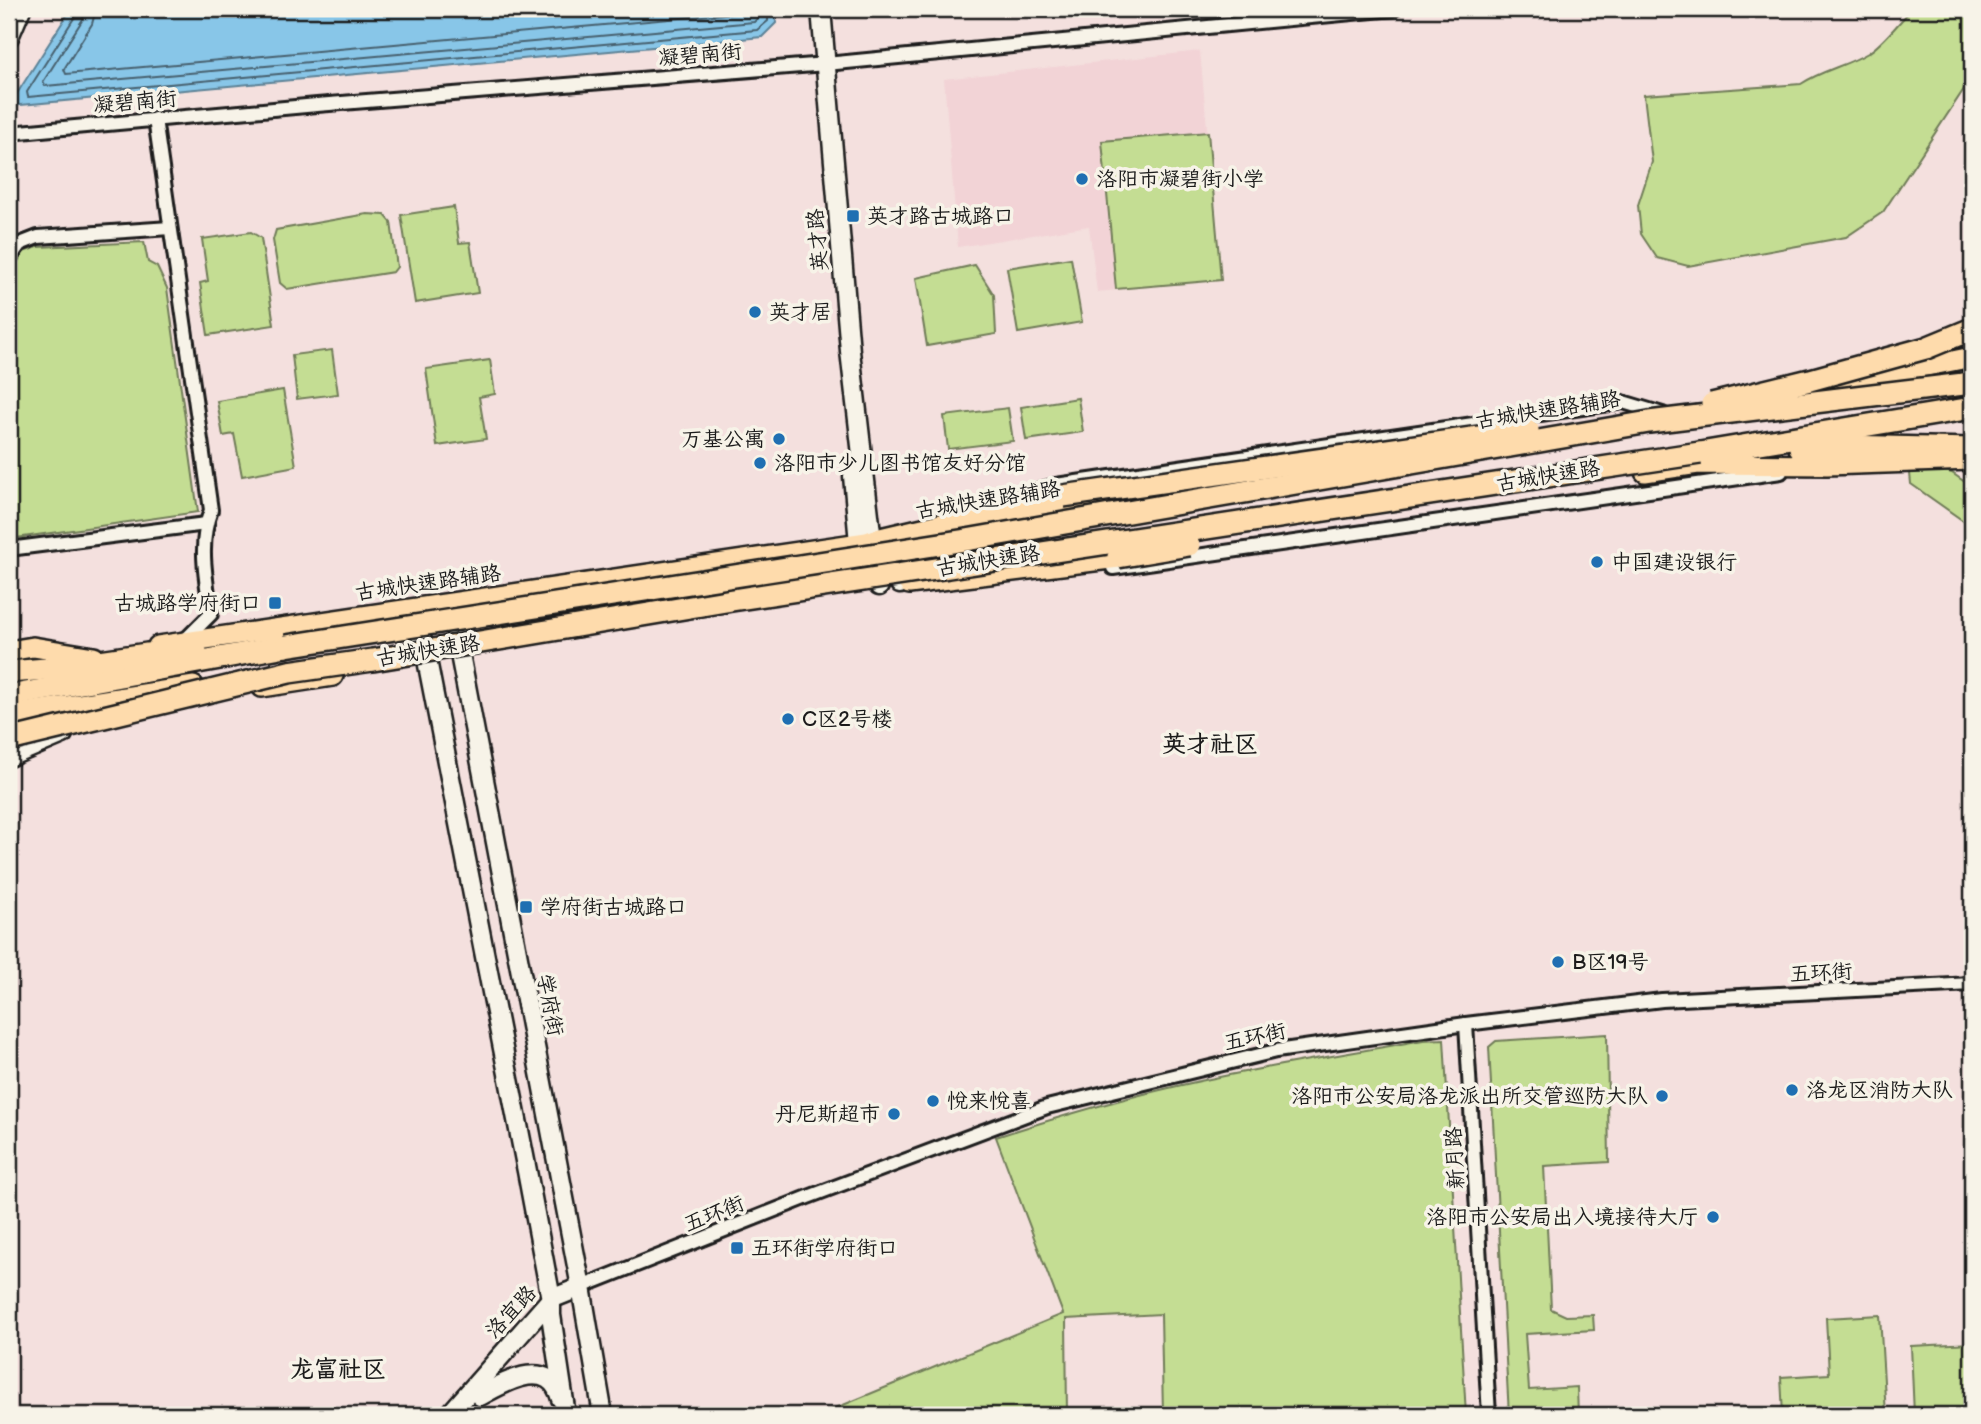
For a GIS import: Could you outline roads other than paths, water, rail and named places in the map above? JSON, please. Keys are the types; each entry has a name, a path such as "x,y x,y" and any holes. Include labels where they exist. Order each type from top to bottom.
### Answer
{"highway":[{"path":"866,542 1063,496 1510,431 1656,418 1926,348 1972,329"},
{"name":"古城快速路","path":"9,672 147,654 286,646 966,540 1656,418 1965,383"},
{"name":"古城快速路","path":"9,740 289,672 732,600 1700,453 1972,408"},
{"path":"889,585 1118,556 1542,488 1700,453 1841,446 1972,449"},
{"path":"9,696 286,646"},
{"path":"9,716 289,672"}],"main road":[{"path":"9,37 21,9"},
{"name":"英才路","path":"812,9 822,65 866,542 889,585"},
{"name":"英才路","path":"821,9 822,65"},
{"name":"古城快速路辅路","path":"9,672 184,641 866,542 1656,418 1972,357"},
{"path":"9,727 889,585 1493,492 1698,464 1827,465 1972,460"},
{"name":"学府街","path":"450,603 603,1415"},
{"path":"414,608 427,660 527,1171 551,1307 566,1415"},
{"path":"9,651 33,647 94,657"},
{"path":"9,757 114,711"},
{"name":"洛宜路","path":"449,1415 551,1307 581,1287"},
{"name":"洛宜路","path":"462,1415 551,1307"},
{"path":"480,1396 510,1380 526,1375 541,1375 551,1381 560,1393 566,1415"}],"street":[{"name":"凝碧南街","path":"9,132 317,104 822,65 1394,9"},
{"path":"155,119 211,510 206,524 203,563 211,614 184,641"},
{"path":"9,259 20,244 38,237 170,228"},
{"path":"866,542 1056,485 1623,402 1656,418"},
{"path":"9,549 206,524"},
{"name":"五环街","path":"581,1287 808,1197 1047,1107 1276,1051 1662,1000 1972,984"},
{"name":"新月路","path":"1466,1024 1489,1415"}],"water":[{"path":"71,9 775,9 776,23 762,37 9,106"}],"place":[{"name":"洛阳市凝碧街小学","path":"1082,179"},
{"name":"英才路古城路口","path":"853,216"},
{"name":"英才居","path":"755,312"},
{"name":"万基公寓","path":"779,439"},
{"name":"洛阳市少儿图书馆友好分馆","path":"760,463"},
{"name":"中国建设银行","path":"1597,562"},
{"name":"古城路学府街口","path":"275,603"},
{"name":"C区2号楼","path":"788,719"},
{"name":"学府街古城路口","path":"526,907"},
{"name":"B区19号","path":"1558,962"},
{"name":"洛龙区消防大队","path":"1792,1090"},
{"name":"洛阳市公安局洛龙派出所交管巡防大队","path":"1662,1096"},
{"name":"悦来悦喜","path":"933,1101"},
{"name":"丹尼斯超市","path":"894,1114"},
{"name":"洛阳市公安局出入境接待大厅","path":"1713,1217"},
{"name":"五环街学府街口","path":"737,1248"}],"district":[{"name":"英才社区","path":"1210,744"},
{"name":"龙富社区","path":"338,1369"}]}
